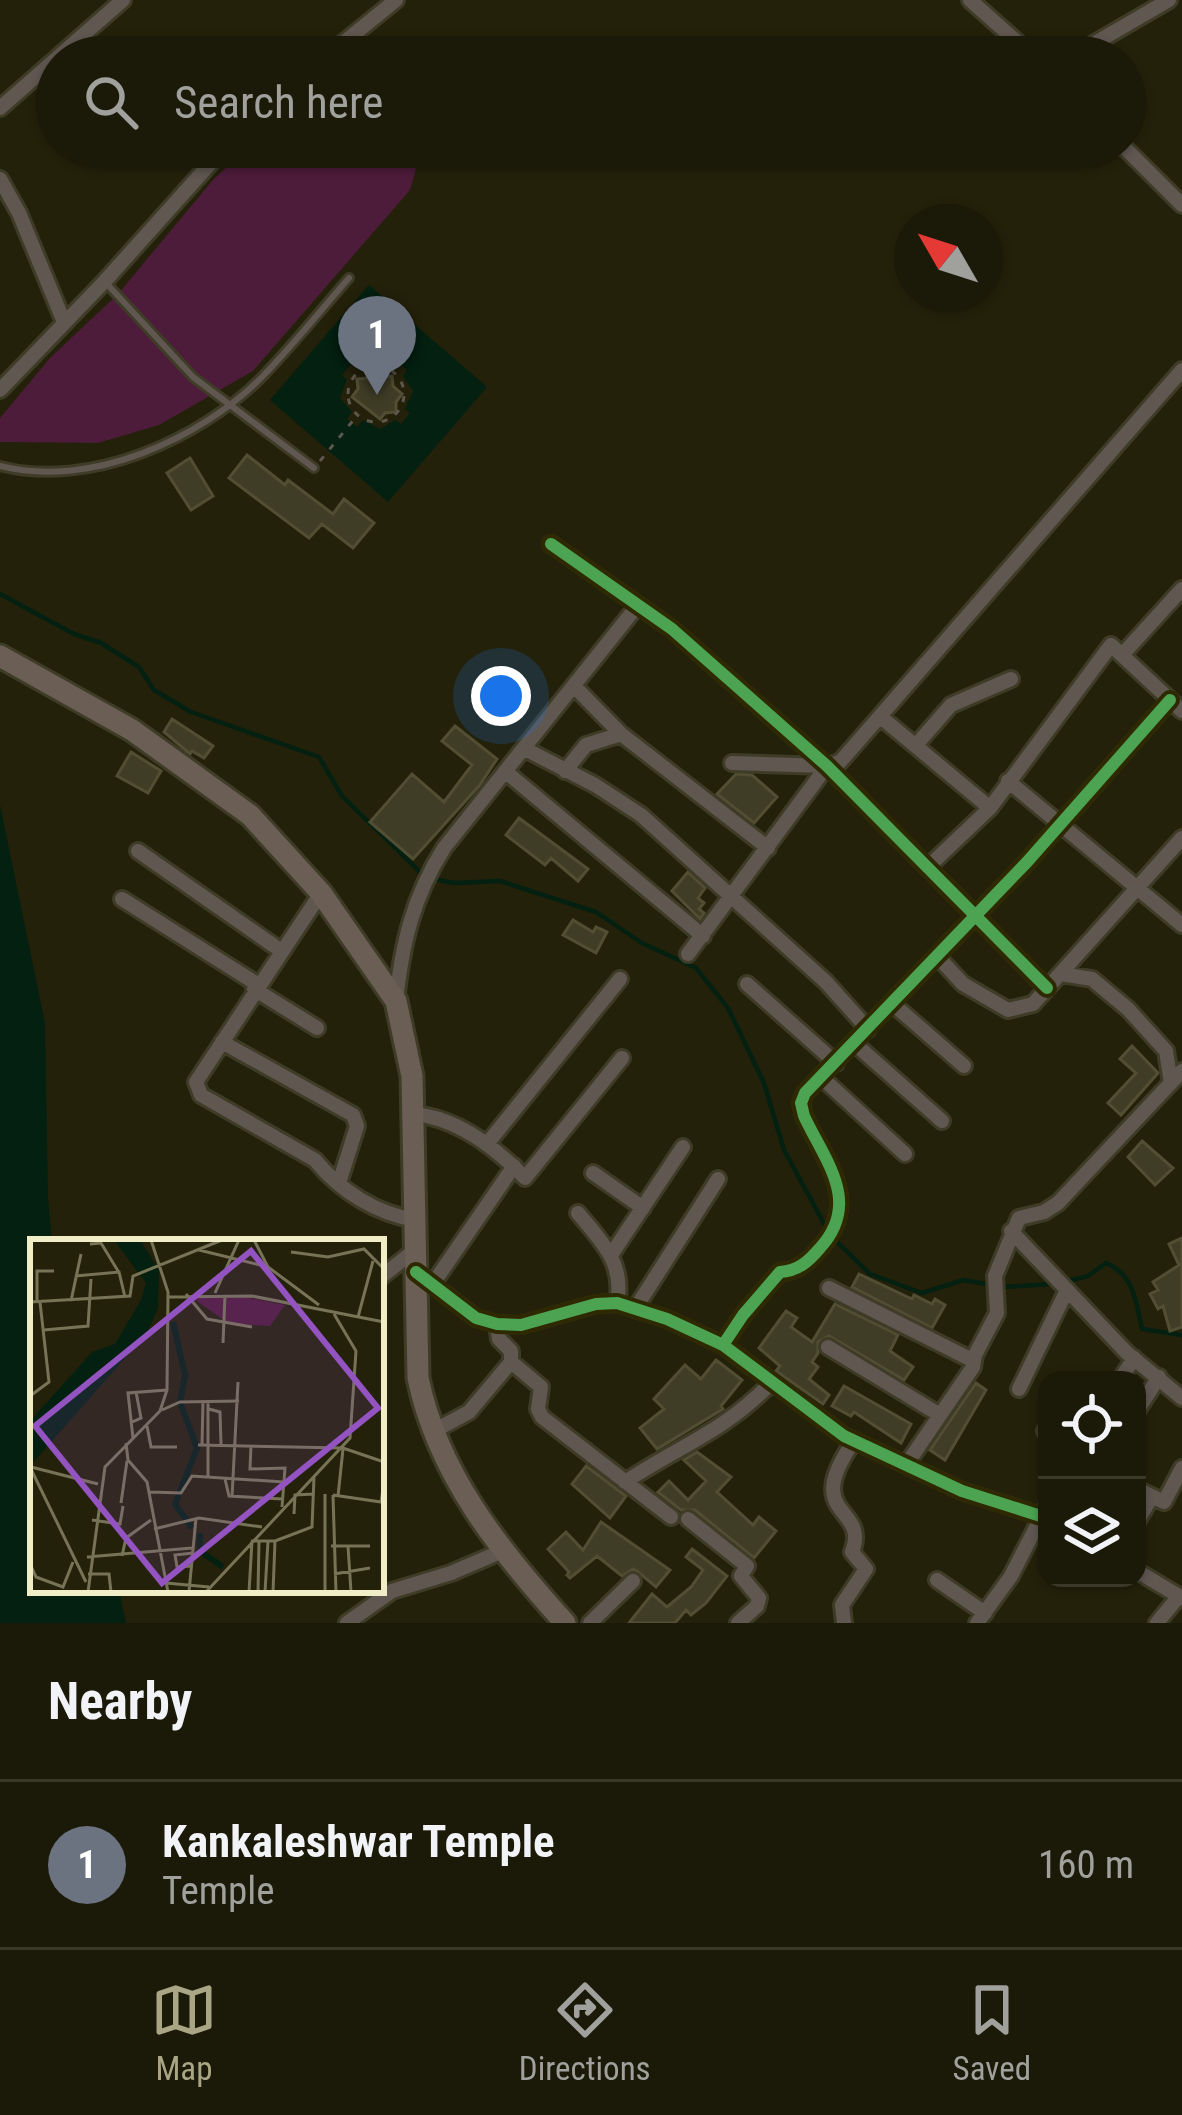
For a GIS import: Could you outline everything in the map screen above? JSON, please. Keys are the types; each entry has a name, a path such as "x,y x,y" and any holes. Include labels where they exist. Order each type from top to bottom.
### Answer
{"main road":[{"path":"0,656 132,730 250,815 321,892 396,1001 412,1076 421,1269 418,1378 432,1432 500,1552 566,1623"}],"street":[{"path":"81,36 122,0"},
{"path":"352,36 396,0"},
{"path":"970,0 1010,36"},
{"path":"1107,36 1169,0"},
{"path":"0,108 36,76"},
{"path":"0,390 206,168"},
{"path":"1145,168 1182,205"},
{"path":"0,179 20,213 64,322"},
{"path":"732,763 827,766 840,762 1182,370"},
{"path":"550,544 672,629 827,766 1047,988"},
{"path":"1122,655 1182,590"},
{"path":"396,1001 408,921 426,877 638,605"},
{"path":"723,1345 780,1272 795,1271 807,1261 835,1225 841,1189 801,1103 805,1093 1176,706 1112,645 989,808 928,867"},
{"path":"917,744 952,705 1011,679"},
{"path":"575,687 621,734 768,848"},
{"path":"882,718 989,808"},
{"path":"565,771 586,745 621,734"},
{"path":"525,749 641,815 826,982 868,1029"},
{"path":"688,954 827,766"},
{"path":"506,772 703,936"},
{"path":"1008,782 1182,925"},
{"path":"938,957 963,984 1008,1010 1033,1004 1178,848"},
{"path":"138,851 280,950"},
{"path":"321,892 196,1082 201,1094 315,1160 339,1183 389,1216 416,1220"},
{"path":"122,899 316,1028"},
{"path":"906,1466 968,1377 998,1313 995,1276 1019,1218 1058,1203 1176,1077 1166,1051 1128,1010 1092,979 1060,974"},
{"path":"487,1144 620,979"},
{"path":"747,984 836,1063"},
{"path":"893,1004 964,1066"},
{"path":"222,1042 353,1115 357,1126 339,1183"},
{"path":"854,1043 942,1121"},
{"path":"414,1114 456,1126 487,1144 525,1178 622,1058"},
{"path":"821,1077 904,1154"},
{"path":"611,1255 683,1147"},
{"path":"384,1276 421,1269 514,1166"},
{"path":"593,1173 643,1208"},
{"path":"635,1309 718,1179"},
{"path":"578,1213 618,1270 617,1303"},
{"path":"1011,1232 1134,1358 1182,1398"},
{"path":"421,1269 476,1318 497,1324 521,1325 596,1304 617,1303 635,1309 723,1345 756,1367 770,1384 854,1441 962,1491 1038,1512"},
{"path":"829,1288 974,1361"},
{"path":"1019,1389 1067,1290"},
{"path":"432,1432 469,1412 511,1362 497,1324"},
{"path":"828,1347 940,1415"},
{"path":"1126,1371 1134,1358"},
{"path":"511,1362 541,1387 538,1409 542,1418 671,1516"},
{"path":"1146,1397 1159,1377"},
{"path":"625,1482 742,1412 770,1384"},
{"path":"844,1623 842,1605 866,1568 852,1552 858,1538 854,1526 831,1492 834,1469 854,1441"},
{"path":"1146,1494 1164,1502 1179,1479"},
{"path":"688,1519 747,1566 741,1576 759,1598 757,1606 738,1623"},
{"path":"937,1580 981,1620 1038,1528"},
{"path":"347,1623 392,1592 500,1552"},
{"path":"1146,1576 1180,1597 1156,1623"},
{"path":"590,1623 633,1581"}],"lane":[{"path":"0,466 60,474 149,449 228,406 262,377 349,278"},
{"path":"105,281 193,377 314,468"}],"path":[{"path":"373,366 391,370 405,393 399,411 375,423 358,416 348,400 356,374 373,366"},
{"path":"314,468 358,416"}],"shaded area":[{"path":"226,168 416,168 410,190 253,371 159,425 98,443 0,442 0,418 50,358 118,294"},
{"path":"369,285 487,387 388,502 270,400","holes":["373,358 389,366 395,360 407,370 403,376 413,391 405,409 410,413 401,424 395,420 380,429 363,420 357,427 347,419 352,412 340,398 347,380 342,375 351,364 357,369"]},
{"path":"0,805 45,1023 52,1239 30,1239 30,1593 120,1593 126,1623 0,1623"}],"building":[{"path":"373,370 382,377 392,376 393,386 402,394 396,412 380,419 352,397 358,389 357,379 367,378"},
{"path":"247,455 333,514 344,499 374,523 353,548 322,524 309,538 229,478"},
{"path":"190,458 213,496 191,510 167,473"},
{"path":"172,719 213,746 204,758 190,754 164,732"},
{"path":"455,726 497,759 413,859 370,822 412,774 444,802 472,765 442,741"},
{"path":"131,752 161,771 148,793 117,776"},
{"path":"736,774 752,775 777,797 754,823 717,794"},
{"path":"519,818 588,869 578,881 551,858 545,865 506,835"},
{"path":"688,872 705,888 698,898 704,903 700,919 672,891"},
{"path":"573,920 593,932 596,927 607,932 596,953 563,935"},
{"path":"1132,1046 1158,1073 1121,1115 1108,1103 1136,1073 1120,1059"},
{"path":"1142,1141 1173,1168 1155,1185 1128,1157"},
{"path":"1182,1238 1182,1327 1170,1331 1163,1306 1158,1309 1150,1294 1158,1290 1153,1282 1179,1265 1169,1244"},
{"path":"859,1274 912,1299 914,1295 945,1305 932,1328 852,1287"},
{"path":"835,1304 898,1335 890,1351 913,1367 904,1380 829,1336 818,1342 812,1362 818,1367 809,1379 829,1395 823,1404 776,1371 780,1366 759,1348 786,1311 797,1318 791,1327 812,1342"},
{"path":"716,1360 742,1380 723,1409 657,1449 640,1428 664,1409 654,1399 685,1365 701,1379"},
{"path":"976,1383 986,1390 945,1460 930,1450"},
{"path":"844,1386 911,1424 901,1443 854,1412 851,1416 832,1406"},
{"path":"697,1452 731,1477 717,1492 753,1525 759,1517 776,1531 754,1558 695,1510 681,1510 658,1492 669,1481 688,1500 706,1481 684,1460"},
{"path":"586,1466 626,1496 610,1518 572,1484"},
{"path":"601,1522 670,1570 656,1587 633,1569 622,1576 597,1556 570,1578 567,1575 548,1549 566,1532 583,1550"},
{"path":"692,1549 727,1576 706,1603 691,1615 686,1610 675,1623 629,1623 652,1594 667,1607 691,1587 703,1570 686,1557"}],"waterway":[{"path":"0,594 74,634 101,643 139,667 154,690 191,712 319,757 342,796 423,875"},
{"path":"434,879 500,881 596,912 642,943 696,968 728,1008 764,1083 784,1150 827,1229"},
{"path":"833,1238 870,1274 922,1293 964,1280 1003,1287 1053,1284"},
{"path":"1064,1282 1088,1276 1106,1263 1128,1282 1142,1329 1182,1335"}],"cycle path":[{"path":"551,544 672,629 827,766 1047,988"},
{"path":"723,1345 780,1272 802,1265 820,1248 838,1214 836,1182 804,1116 805,1093 1027,862 1170,700"},
{"path":"416,1272 476,1318 497,1324 521,1325 596,1304 617,1303 667,1319 723,1345 844,1436 962,1491 1038,1515"}],"place":[{"name":"Kankaleshwar Temple","path":"377,395"}]}
